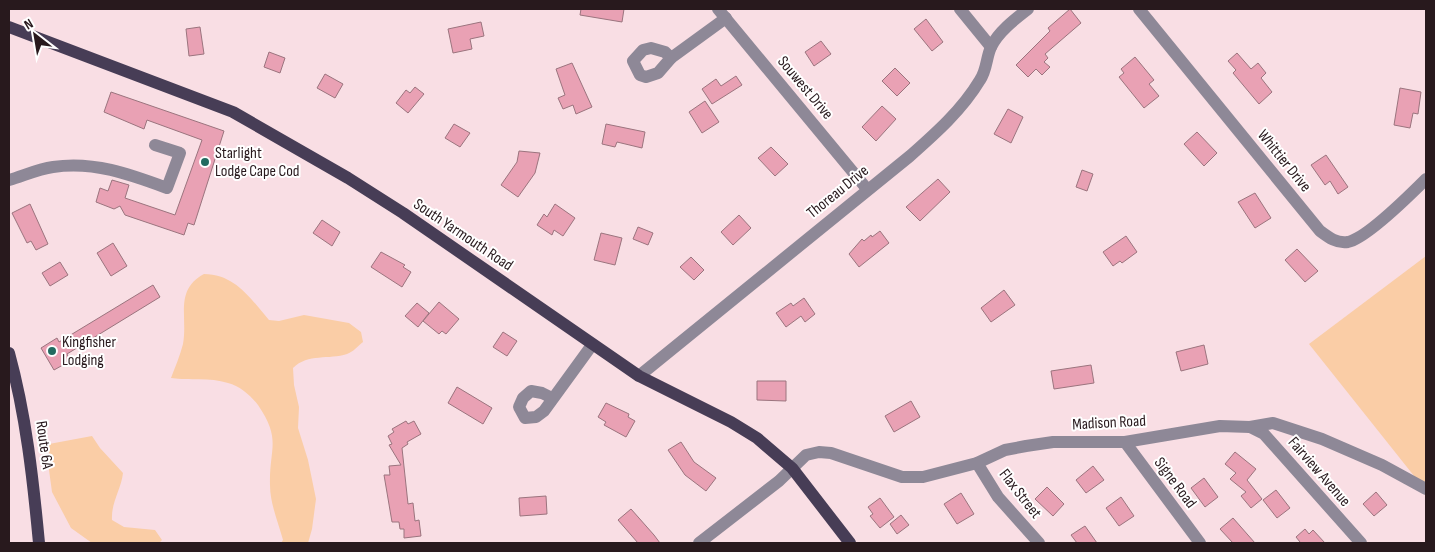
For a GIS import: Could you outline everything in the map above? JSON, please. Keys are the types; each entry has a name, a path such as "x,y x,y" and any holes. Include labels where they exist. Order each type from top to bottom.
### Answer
{"main road":[{"name":"South Yarmouth Road","path":"9,27 197,97 257,125 403,213 639,376 731,422 757,438 792,468 850,543"},
{"name":"Route 6A","path":"9,353 30,456 39,543"}],"street":[{"path":"960,9 991,48"},
{"name":"Thoreau Drive","path":"639,376 946,124 980,80 991,48 1008,26 1028,9"},
{"name":"Whittier Drive","path":"1139,9 1320,231 1331,239 1346,242 1359,237 1426,179"},
{"path":"670,58 722,13"},
{"name":"Souwest Drive","path":"722,13 867,189"},
{"path":"9,180 52,167 87,165 115,170 166,188 180,153 155,145"},
{"path":"552,398 592,345"},
{"name":"Madison Road","path":"699,543 779,481 806,455 819,452 831,453 902,477 924,477 977,463 1005,450 1044,443 1098,440 1125,442 1220,426 1250,427 1273,423 1322,439 1382,465 1426,489"},
{"name":"Fairview Avenue","path":"1250,427 1264,434 1361,543"},
{"name":"Signe Road","path":"1125,442 1200,543"},
{"name":"Flax Street","path":"977,463 998,497 1039,543"}],"shaded area":[{"path":"1426,256 1426,491 1309,344"},
{"path":"204,274 225,278 233,283 249,296 269,320 279,321 304,315 349,323 361,332 363,342 349,353 340,356 305,360 293,368 294,385 299,407 298,428 308,460 316,499 308,543 281,543 283,540 270,492 272,436 270,427 258,405 245,391 228,383 214,380 171,378 183,344 185,296 195,280"},
{"path":"92,436 100,448 123,473 113,507 112,520 124,527 155,530 162,540 159,543 92,543 71,528 52,492 49,470 49,444"}],"building":[{"path":"581,9 624,9 622,22 580,15"},
{"path":"1070,9 1081,23 1045,54 1048,58 1044,62 1050,67 1042,75 1036,69 1028,77 1016,65 1050,31 1048,28"},
{"path":"926,19 943,42 932,51 914,29"},
{"path":"481,22 484,36 470,39 472,49 453,53 448,29"},
{"path":"200,27 204,54 189,56 186,29"},
{"path":"821,41 831,54 814,66 805,52"},
{"path":"269,52 285,58 280,73 264,67"},
{"path":"1237,53 1251,69 1258,63 1266,73 1261,78 1272,92 1259,104 1233,73 1236,70 1228,61"},
{"path":"1135,57 1154,80 1149,84 1159,96 1144,108 1119,77 1124,73 1121,69"},
{"path":"572,63 592,107 576,114 573,105 563,109 558,98 565,95 556,69"},
{"path":"895,68 910,83 897,96 882,81"},
{"path":"325,74 343,84 335,98 317,88"},
{"path":"736,76 742,85 712,104 702,89 716,79 721,86"},
{"path":"415,87 424,94 408,113 396,103 406,90 410,93"},
{"path":"1400,88 1421,92 1418,114 1413,113 1410,128 1394,125"},
{"name":"Starlight Lodge Cape Cod","path":"111,92 224,131 194,225 188,223 184,235 125,215 120,206 114,209 96,202 100,188 108,191 112,180 129,185 125,198 175,215 202,140 147,120 144,129 104,112"},
{"path":"705,101 719,122 702,133 689,112"},
{"path":"882,106 896,119 876,141 862,127"},
{"path":"1008,109 1023,117 1011,143 994,134"},
{"path":"454,124 470,133 460,147 445,138"},
{"path":"606,124 645,132 642,148 617,142 615,147 602,144"},
{"path":"1197,132 1217,153 1204,166 1184,144"},
{"path":"771,147 788,164 775,176 758,158"},
{"path":"519,151 540,153 535,173 518,197 501,185 517,162"},
{"path":"1326,155 1348,187 1338,194 1330,181 1325,185 1311,165"},
{"path":"1082,170 1093,174 1087,191 1076,187"},
{"path":"938,179 950,192 920,221 906,207"},
{"path":"1255,193 1271,218 1255,228 1238,202"},
{"path":"30,204 48,244 36,250 31,241 27,243 12,213"},
{"path":"555,204 575,218 563,236 554,230 552,235 537,225 544,214 547,217"},
{"path":"739,215 751,228 733,245 721,232"},
{"path":"322,220 340,232 332,246 313,233"},
{"path":"638,227 653,233 648,245 633,239"},
{"path":"880,231 889,243 859,267 849,254 862,239 864,241"},
{"path":"601,233 622,238 615,265 594,260"},
{"path":"1126,236 1137,252 1122,263 1120,261 1113,266 1103,252"},
{"path":"113,243 127,266 111,276 97,253"},
{"path":"1297,249 1318,271 1305,282 1285,260"},
{"path":"381,252 405,265 403,267 411,272 402,287 371,267"},
{"path":"691,257 704,270 694,280 680,267"},
{"path":"60,262 68,275 50,286 42,273"},
{"path":"153,285 160,297 67,354 70,361 54,370 41,348 57,338 59,342"},
{"path":"1004,290 1015,305 991,322 981,308"},
{"path":"804,298 815,314 805,322 801,316 786,327 776,313 791,303 793,306"},
{"path":"439,302 459,319 446,334 442,331 439,334 423,321"},
{"path":"417,303 429,313 418,327 405,316"},
{"path":"503,332 517,341 507,356 493,347"},
{"path":"1204,345 1208,364 1181,371 1176,352"},
{"path":"1091,365 1094,383 1054,389 1051,371"},
{"path":"757,381 786,381 786,401 757,400"},
{"path":"457,387 492,408 483,424 448,403"},
{"path":"911,401 920,417 894,432 885,416"},
{"path":"606,403 629,414 628,417 635,421 626,437 604,425 606,422 598,417"},
{"path":"406,421 408,424 414,421 421,434 407,442 408,444 402,448 408,504 413,503 415,521 419,520 421,536 404,538 404,529 400,529 399,522 392,522 384,475 390,475 389,466 401,465 389,445 392,444 388,436 394,432 392,429"},
{"path":"681,442 694,462 716,478 706,491 685,475 668,450"},
{"path":"1235,452 1256,469 1247,480 1262,499 1251,508 1241,496 1246,492 1230,479 1236,473 1225,464"},
{"path":"1093,466 1104,480 1086,493 1076,480"},
{"path":"1204,478 1218,497 1205,507 1191,488"},
{"path":"1047,487 1064,504 1053,516 1035,499"},
{"path":"1276,490 1290,508 1277,518 1263,500"},
{"path":"1376,492 1387,505 1374,516 1363,504"},
{"path":"961,493 974,514 957,524 944,504"},
{"path":"546,496 547,514 520,516 519,498"},
{"path":"1121,497 1134,516 1119,526 1106,508"},
{"path":"880,498 894,517 880,528 870,516 873,514 868,507"},
{"path":"631,509 660,543 638,543 618,520"},
{"path":"901,515 909,525 897,534 890,524"},
{"path":"1233,518 1255,543 1233,543 1220,529"},
{"path":"1085,526 1097,543 1077,543 1071,535"},
{"path":"1305,529 1309,534 1313,530 1325,543 1298,543 1300,542 1296,537"}],"place":[{"name":"Starlight Lodge Cape Cod","path":"205,162"},
{"name":"Kingfisher Lodging","path":"52,351"}]}
